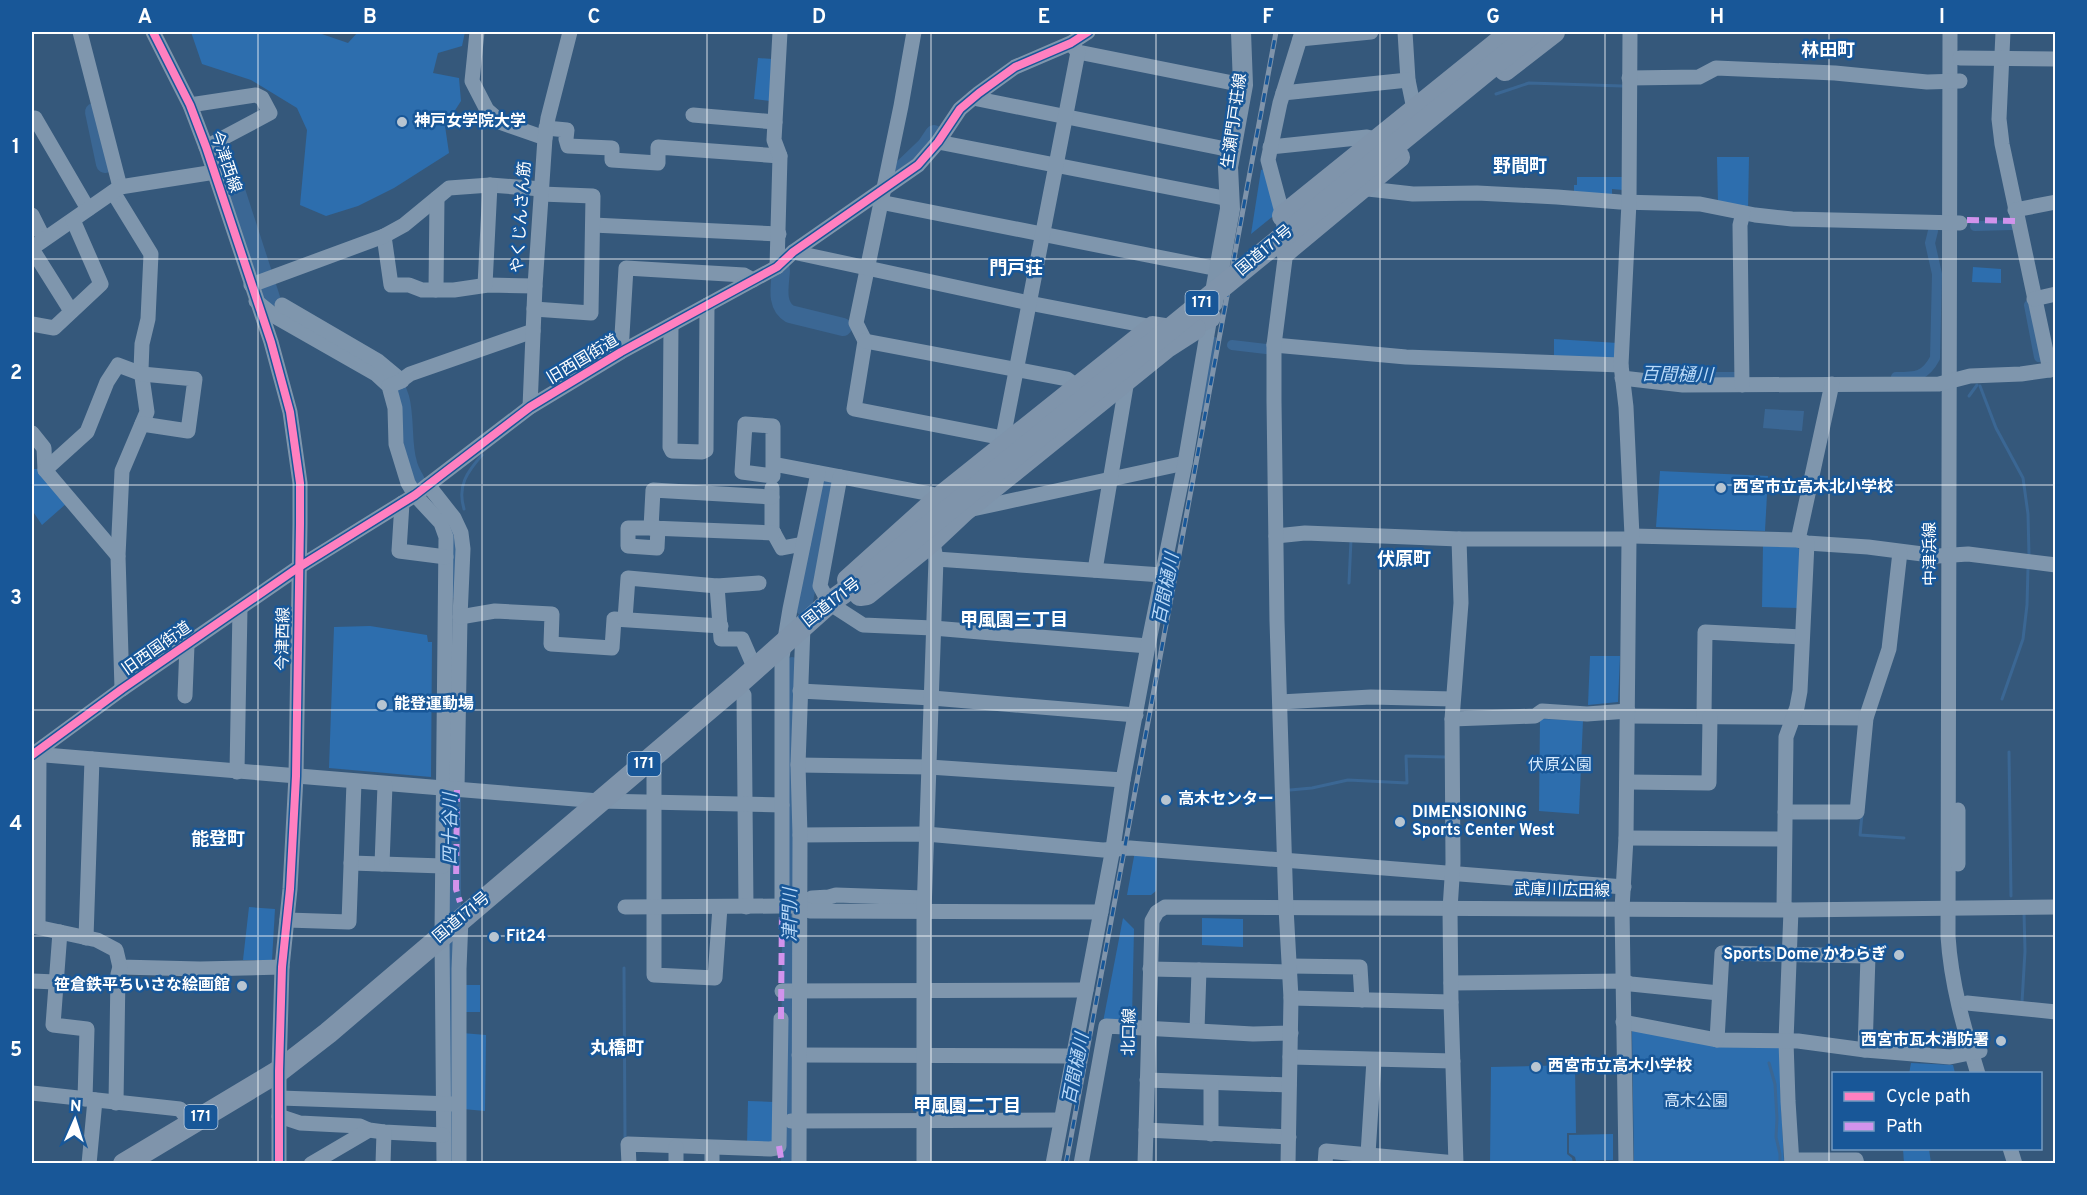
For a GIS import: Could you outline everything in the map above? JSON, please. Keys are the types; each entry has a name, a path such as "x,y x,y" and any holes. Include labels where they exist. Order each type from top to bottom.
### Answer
{"highway":[{"name":"国道171号","path":"124,1164 279,1071 328,1033 784,644 829,603 870,574 1534,32"},
{"path":"1286,251 1554,32"},
{"path":"1283,216 1501,35"},
{"name":"171","path":"829,603 852,574 1005,441 1114,358 1162,335 1210,317"},
{"name":"171","path":"829,603 867,594 933,551 964,511 1128,380 1162,335"}],"main road":[{"name":"生瀬門戸荘線","path":"1210,317 1230,209 1228,177 1243,84 1241,32"}],"street":[{"path":"80,32 117,189 151,254 147,319 142,344 142,374 147,412 123,471 118,556 122,689"},
{"name":"今津西線","path":"153,32 190,105 260,281 256,301 271,342 290,412 300,483 296,776 282,967 279,1164"},
{"path":"477,32 472,81 487,110 502,123 546,133 567,130 568,146 612,148 612,160 658,163 658,147 780,156"},
{"name":"やくじんさん筋","path":"530,407 535,286 546,133 570,32"},
{"path":"777,267 780,156 774,140 780,32"},
{"path":"914,32 856,322 866,341 854,409 1005,441 1015,371 1066,117 1074,47"},
{"path":"882,195 918,165 938,142 960,109 973,98 1015,68 1074,47 1088,32"},
{"path":"1288,1164 1291,998 1280,702 1274,345 1286,251 1283,216 1268,160 1283,93 1301,35 1371,32"},
{"path":"1405,32 1408,80 1414,109"},
{"path":"1626,1164 1622,909 1626,838 1631,537 1626,407 1622,372 1629,202 1629,32"},
{"name":"中津浜線","path":"1950,32 1955,81 1954,909 1950,959 1956,996 1976,1052 1986,1072"},
{"name":"中津浜線","path":"1955,81 1960,58 1960,32"},
{"path":"1274,345 1622,372 1683,385 1742,380 1832,384 1939,384 1955,379 2053,370 2034,298 2001,136 2003,32"},
{"path":"1074,47 1243,84"},
{"path":"1960,58 2055,60"},
{"path":"1629,78 1699,77 1716,69 1736,69 1835,73 1927,82 1955,81"},
{"path":"1283,93 1408,80"},
{"path":"190,105 256,95 262,98 270,113 206,147"},
{"path":"973,98 1231,150"},
{"path":"693,115 775,122"},
{"path":"32,120 35,118 88,209"},
{"path":"1270,147 1367,137 1376,140"},
{"path":"938,142 1229,199"},
{"path":"1346,163 1368,189 1414,194 1481,194 1700,204 1743,213 1792,219 1955,223"},
{"path":"36,245 117,189 215,172"},
{"path":"485,285 490,185"},
{"path":"260,281 384,236 404,225 449,188 490,185 593,196 591,313 534,309"},
{"path":"882,195 1042,234 1218,269"},
{"name":"旧西国街道","path":"35,755 122,689 299,567 409,499 530,407 621,352 777,267 794,252 882,195"},
{"path":"435,290 437,198"},
{"path":"2015,210 2055,202"},
{"path":"1742,380 1740,225 1743,213"},
{"path":"32,215 36,245 72,311"},
{"path":"32,324 54,328 101,284 73,220"},
{"path":"593,225 779,234"},
{"path":"384,236 391,285 409,285 422,290 454,290 485,285 535,286"},
{"path":"794,252 1029,303 1162,335"},
{"path":"621,352 626,268 744,275 753,280"},
{"path":"2034,298 2055,294"},
{"path":"256,301 276,317 395,384"},
{"path":"282,305 378,361 395,384 396,444 408,483 409,499 399,551 446,557"},
{"path":"671,325 670,447 672,451 702,452 706,450 707,305"},
{"path":"1053,1164 1113,848 1148,646 1185,463 1210,317"},
{"path":"395,384 410,374 533,331"},
{"path":"866,341 1067,379 1078,387"},
{"path":"1095,570 1128,380 1114,358"},
{"path":"45,470 87,432 107,382 118,365 142,374 195,380 188,431 142,424"},
{"path":"1832,384 1802,542 1800,691 1786,737 1784,839 1790,955 1786,1041 1792,1162 1856,1160 1857,1164"},
{"path":"32,433 44,448 45,470 118,556"},
{"path":"964,511 1185,463"},
{"path":"803,544 782,548 772,530 773,470 829,475 931,494 939,498"},
{"path":"629,1164 628,1144 676,1147 712,1156 776,1148 790,1121 799,1055 799,990 782,805 784,644 803,544 829,475"},
{"path":"829,475 820,586 829,603 863,625 933,628 1148,646"},
{"path":"428,485 454,518 461,533 463,549 451,789 443,866 451,927 451,1104 459,1164"},
{"path":"772,497 653,489 655,528 774,533"},
{"path":"409,499 441,523 446,537 451,789"},
{"path":"1276,536 1305,533 1459,539 1631,537 1802,542 2055,565"},
{"path":"1324,1164 1326,1151 1456,1163 1450,909 1452,719 1461,603 1459,539"},
{"path":"924,1164 924,905 932,698 933,551 1095,570 1162,575"},
{"path":"1785,812 1857,812 1866,718 1889,649 1899,552"},
{"path":"625,619 628,578 717,586 759,583"},
{"path":"717,586 721,639 742,639 754,669"},
{"path":"237,772 240,608"},
{"path":"460,617 495,610 552,614 551,644 612,648 614,619 721,626"},
{"path":"790,906 800,835 798,765 803,626"},
{"path":"1627,782 1709,783 1705,632 1802,637"},
{"path":"185,696 187,645"},
{"path":"736,685 744,695 746,907"},
{"path":"800,691 932,698 1136,715"},
{"path":"1280,702 1371,697 1454,699"},
{"path":"1452,719 1535,716 1542,711 1707,717 1866,718"},
{"path":"116,1103 120,966 116,950 97,940 35,927 35,755 599,801 782,805"},
{"path":"654,755 654,975 715,978 720,907"},
{"path":"86,938 92,759"},
{"path":"798,765 929,766 1123,780"},
{"path":"287,920 349,922 354,782"},
{"path":"382,864 385,785"},
{"path":"800,835 926,834 1103,850 1113,848 1285,859 1624,887"},
{"path":"1626,838 1784,839"},
{"path":"351,863 443,866"},
{"path":"625,907 790,906 810,911 924,905 1101,912"},
{"name":"武庫川広田線","path":"1165,907 1788,910 2055,907"},
{"name":"北口線","path":"1145,1164 1152,921 1157,912 1165,907"},
{"name":"中津浜線","path":"1954,909 1958,952 1978,1072"},
{"path":"451,927 451,1065"},
{"path":"60,932 53,1025 87,1029 90,1100 89,1164"},
{"path":"1718,1040 1722,953 1868,956 1865,1050"},
{"path":"120,966 200,969 282,967"},
{"path":"1150,969 1360,967 1362,1000"},
{"path":"1197,1030 1198,970"},
{"path":"32,981 56,982"},
{"path":"1451,983 1623,981 1631,984 1719,993"},
{"path":"782,991 1086,990"},
{"path":"1291,998 1451,1002"},
{"path":"1967,1003 2055,1012"},
{"path":"782,1019 790,1121 799,1164"},
{"path":"1623,1022 1718,1040 1786,1041 1950,1057 1976,1052"},
{"path":"1081,1164 1106,1026 1253,1034 1291,1033"},
{"path":"799,1055 1073,1056"},
{"path":"1290,1057 1453,1061"},
{"path":"1368,1154 1374,1060"},
{"path":"1147,1080 1289,1085"},
{"path":"1211,1083 1211,1134"},
{"path":"32,1093 180,1109 191,1124"},
{"path":"280,1098 451,1104"},
{"path":"444,1164 443,1135 451,1104"},
{"path":"279,1116 300,1123 360,1126 377,1131 443,1135"},
{"path":"790,1121 1061,1120"},
{"path":"1146,1130 1289,1137"},
{"path":"311,1164 377,1131"},
{"path":"377,1131 383,1164"},
{"path":"676,1147 676,1164"}],"green space":[{"name":"神戸女学院大学","path":"191,32 316,32 348,43 358,32 465,32 462,46 438,53 433,73 459,78 461,101 445,126 449,153 394,188 358,206 326,216 300,205 307,130 297,108 251,80 202,64"},
{"path":"758,58 773,59 770,101 754,99"},
{"path":"1717,157 1749,157 1748,209 1718,204"},
{"path":"1265,169 1277,213 1251,234 1261,170"},
{"path":"1577,177 1623,177 1623,190 1612,189 1612,198 1574,195"},
{"path":"1973,267 2001,269 2001,283 1972,282"},
{"path":"1554,339 1618,343 1617,355 1611,360 1554,356"},
{"path":"32,469 39,469 67,503 42,525 32,510"},
{"path":"1660,471 1768,476 1765,531 1656,527"},
{"path":"1763,545 1797,547 1801,551 1799,608 1762,607"},
{"name":"能登運動場","path":"370,626 427,635 428,642 432,642 431,777 329,768 334,627"},
{"path":"1590,656 1620,656 1618,702 1588,705"},
{"name":"伏原公園","path":"1540,719 1583,720 1579,814 1539,811"},
{"path":"1135,851 1153,853 1157,858 1156,891 1151,895 1127,895"},
{"path":"249,907 275,909 272,960 243,960"},
{"path":"1123,918 1134,929 1132,1018 1127,1023 1103,1022"},
{"path":"1202,918 1243,919 1243,947 1202,945"},
{"path":"462,985 480,985 480,1012 462,1012"},
{"name":"高木公園","path":"1632,1031 1781,1048 1780,1081 1784,1163 1634,1163"},
{"path":"462,1033 486,1035 485,1111 463,1109"},
{"path":"1911,1063 1953,1065 1955,1072 1909,1072"},
{"path":"1575,1065 1576,1133 1567,1133 1567,1154 1572,1158 1573,1163 1490,1163 1491,1067"},
{"path":"748,1101 774,1102 774,1141 770,1144 747,1145"},
{"path":"1613,1134 1613,1160 1576,1161 1575,1157 1569,1153 1569,1135"},
{"path":"1903,1150 1929,1150 1931,1163 1904,1163"}],"shaded area":[{"path":"1765,409 1804,411 1802,431 1763,428"}],"waterway":[{"path":"1496,94 1529,83 1622,86"},
{"path":"94,112 105,164"},
{"name":"津門川","path":"901,170 926,146 934,134"},
{"path":"235,187 273,304 279,312 292,319"},
{"name":"百間樋川","path":"1975,226 2012,225"},
{"name":"百間樋川","path":"1896,377 1919,375 1928,369 1935,358 1937,274 1930,243 1933,231"},
{"name":"津門川","path":"781,270 780,300 785,310 790,314 843,327"},
{"path":"2029,305 2039,357"},
{"name":"百間樋川","path":"1202,407 1214,342"},
{"name":"百間樋川","path":"1232,345 1266,349"},
{"path":"383,373 398,391 409,468 416,481"},
{"name":"百間樋川","path":"1668,377 1742,377"},
{"path":"1969,396 1977,385"},
{"path":"1980,386 1996,428 2023,478 2028,514 2029,555"},
{"path":"464,509 463,486 472,467 482,455"},
{"name":"津門川","path":"803,606 828,479"},
{"name":"四十谷川","path":"446,519 455,544 455,589"},
{"path":"1349,583 1351,540"},
{"path":"2002,699 2023,639 2028,568"},
{"name":"津門川","path":"790,1164 792,666"},
{"path":"2009,752 2011,896"},
{"path":"1290,790 1348,780 1407,783 1406,756 1446,757"},
{"name":"四十谷川","path":"452,773 452,1164"},
{"path":"1862,814 1860,835 1904,838"},
{"path":"2022,1002 2025,951 2024,912"},
{"path":"624,968 625,1140"},
{"path":"1769,1063 1775,1084 1776,1137 1780,1164"}],"railway":[{"path":"1066,1164 1276,32"}],"marked path":[{"path":"1967,220 2017,221"},
{"path":"457,790 456,889 460,902"},
{"path":"781,1019 782,906"},
{"path":"779,1146 782,1164"}],"cycle path":[{"path":"153,32 190,105 206,147 271,342 290,412 300,483 296,776 290,889 282,967 279,1164"},
{"path":"32,755 122,689 299,567 415,495 530,407 621,352 777,267 793,252 918,165 938,142 960,109 979,93 1015,67 1071,43 1088,32"}],"place":[{"name":"神戸女学院大学","path":"402,122"},
{"name":"西宮市立高木北小学校","path":"1721,488"},
{"name":"能登運動場","path":"382,705"},
{"name":"高木センター","path":"1166,800"},
{"name":"DIMENSIONING Sports Center West","path":"1400,822"},
{"name":"Fit24","path":"494,937"},
{"name":"Sports Dome かわらぎ","path":"1899,955"},
{"name":"笹倉鉄平ちいさな絵画館","path":"242,986"},
{"name":"西宮市瓦木消防署","path":"2001,1041"},
{"name":"西宮市立高木小学校","path":"1536,1067"}],"district":[{"name":"林田町","path":"1828,51"},
{"name":"野間町","path":"1520,167"},
{"name":"門戸荘","path":"1016,269"},
{"name":"伏原町","path":"1404,560"},
{"name":"甲風園三丁目","path":"1014,621"},
{"name":"能登町","path":"218,840"},
{"name":"丸橋町","path":"617,1049"},
{"name":"甲風園二丁目","path":"967,1107"}]}
